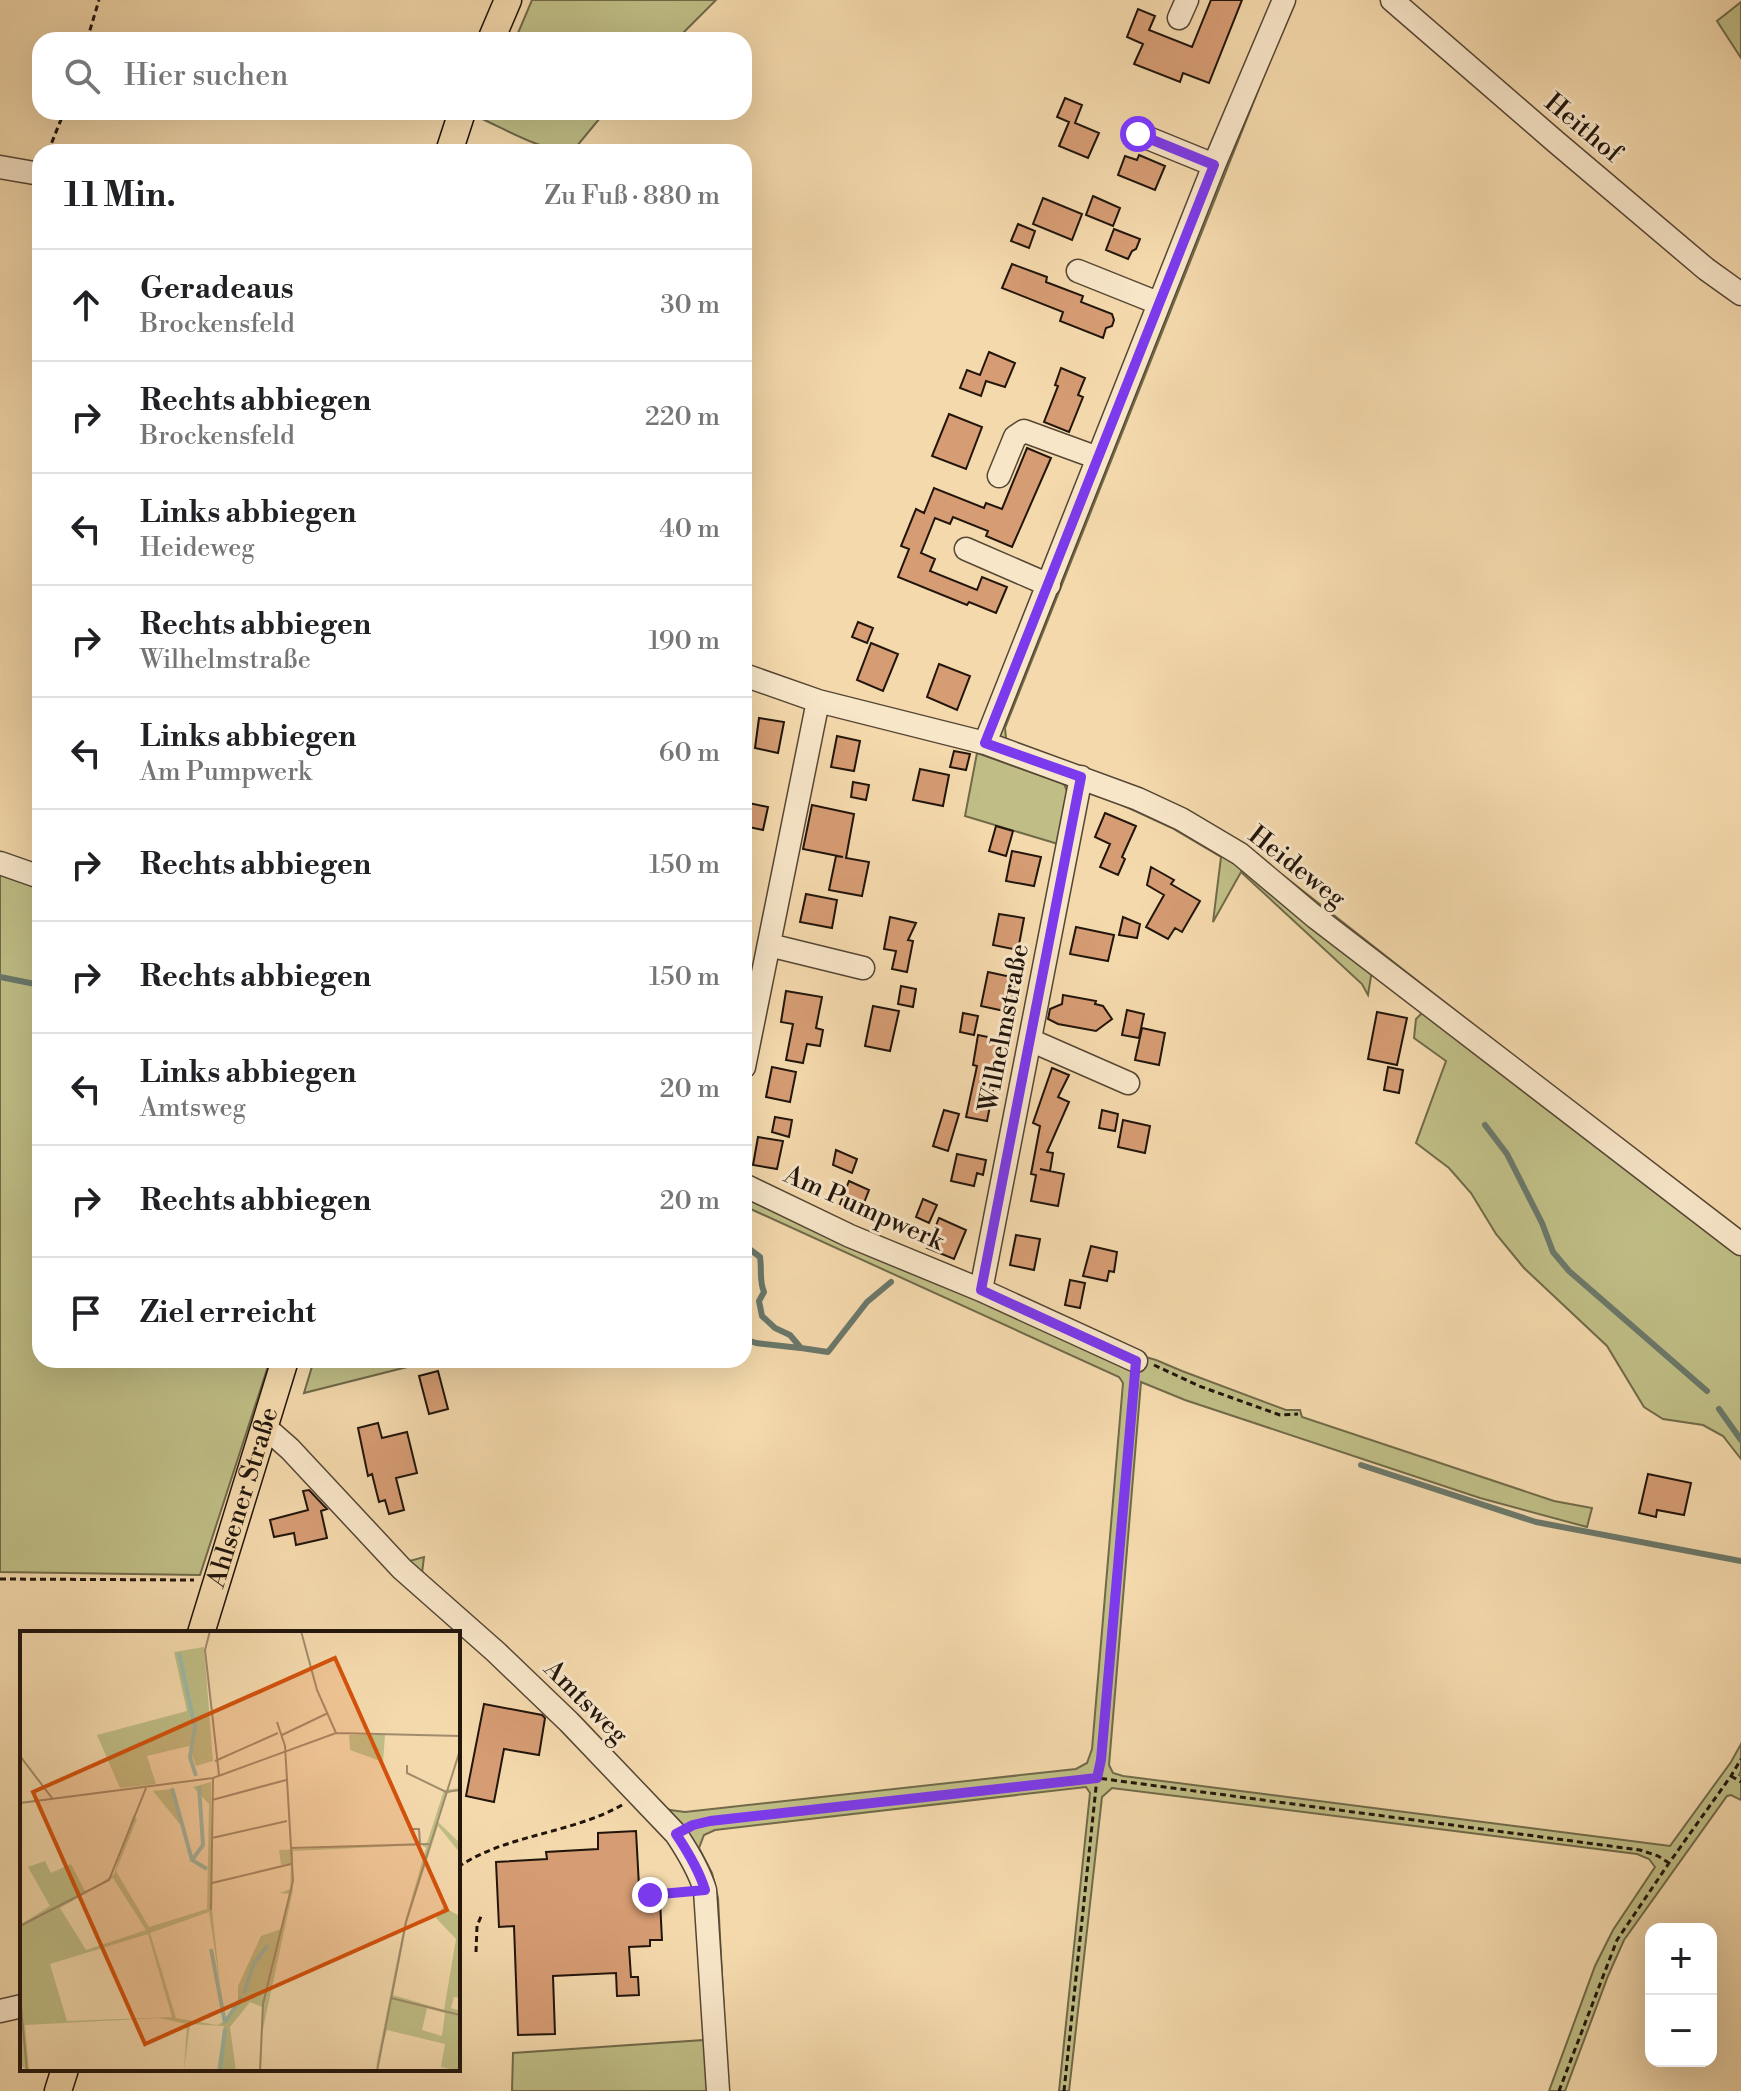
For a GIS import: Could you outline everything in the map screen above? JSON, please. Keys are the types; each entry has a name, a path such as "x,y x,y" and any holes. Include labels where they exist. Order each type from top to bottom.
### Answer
{"main road":[{"path":"494,32 508,0"},
{"path":"452,144 459,120"},
{"name":"Ahlsener Straße","path":"202,1631 283,1368"},
{"path":"58,2091 64,2071"}],"street":[{"path":"985,743 1158,303 1284,0"},
{"name":"Heithof","path":"1392,0 1671,240 1741,294"},
{"path":"1138,134 1214,165"},
{"path":"0,167 32,173"},
{"path":"1078,271 1158,303"},
{"path":"999,476 1015,437 1024,431 1098,458"},
{"path":"966,549 1049,585"},
{"name":"Heideweg","path":"752,678 818,701 985,743 1138,799 1181,819 1240,854 1315,917 1741,1244"},
{"path":"752,1028 818,701"},
{"name":"Wilhelmstraße","path":"981,1290 1081,777"},
{"path":"0,863 32,874"},
{"path":"769,945 863,968"},
{"path":"1030,1040 1128,1083"},
{"name":"Am Pumpwerk","path":"752,1189 850,1236 981,1290 1136,1361"},
{"name":"Amtsweg","path":"265,1427 290,1449 402,1569 569,1722 676,1834 688,1851 705,1890 718,2091"},
{"path":"0,2011 20,2006"}],"path":[{"path":"89,32 99,0"},
{"path":"51,144 61,120"},
{"path":"1064,2091 1101,1760 1136,1361 1157,1366 1199,1386 1280,1415 1298,1414"},
{"path":"0,1579 218,1579"},
{"path":"1559,2091 1617,1940 1741,1759"},
{"path":"1731,1776 1741,1782"},
{"path":"676,1834 710,1821 1097,1778 1640,1850 1669,1863"},
{"path":"460,1866 501,1846 607,1813 636,1794"},
{"path":"650,1901 650,1895 705,1890"},
{"path":"476,1952 477,1926 482,1914"}],"shaded area":[{"path":"532,0 716,0 684,32 518,32"},
{"path":"1294,0 1005,728 1006,738 1233,841 1284,876 1741,1235 1741,1459 1723,1436 1703,1425 1663,1419 1644,1407 1607,1346 1524,1268 1496,1234 1471,1193 1449,1168 1416,1143 1446,1061 1414,1038 1416,1019 1426,1009 1372,970 1368,995 1362,984 1241,872 1213,922 1221,857 1172,828 1079,785 979,750"},
{"path":"1741,2 1741,58 1717,21"},
{"path":"484,120 598,120 579,144 538,144"},
{"path":"977,753 1064,784 1069,795 1058,844 965,816"},
{"path":"0,869 32,880 32,1368 267,1368 200,1575 0,1572"},
{"path":"752,1194 1132,1353 1286,1410 1300,1410 1302,1417 1554,1501 1592,1508 1587,1527 1480,1498 1185,1400 1141,1382 1109,1765 1113,1773 1123,1776 1670,1846 1741,1744 1741,1800 1727,1796 1624,1940 1565,2091 1549,2091 1595,1966 1613,1930 1655,1867 1649,1859 1637,1854 1112,1788 1102,1797 1069,2091 1059,2091 1090,1793 1086,1787 715,1830 704,1835 699,1848 712,1873 718,1898 728,2091 512,2091 513,2053 718,2039 712,1898 679,1832 387,1567 424,1557 422,1573 661,1805 670,1810 685,1812 1076,1769 1087,1763 1092,1749 1123,1383 1119,1377 752,1210"},
{"path":"312,1368 403,1368 304,1393"}],"building":[{"path":"1211,0 1242,0 1209,83 1183,73 1180,82 1134,64 1143,44 1127,37 1138,9 1155,16 1149,30 1192,47"},
{"path":"1065,98 1082,105 1075,123 1099,133 1088,158 1059,146 1069,122 1057,117"},
{"path":"1139,155 1165,166 1155,190 1118,175 1125,156 1137,160"},
{"path":"1093,196 1120,208 1113,226 1086,215"},
{"path":"1043,198 1082,214 1072,240 1033,224"},
{"path":"1018,224 1035,231 1029,248 1011,241"},
{"path":"1114,229 1140,239 1128,259 1106,250"},
{"path":"1012,264 1047,277 1046,282 1083,296 1081,302 1112,314 1112,326 1106,328 1103,338 1060,321 1063,312 1002,288"},
{"path":"989,352 1015,363 1005,387 986,381 981,396 960,388 967,370 980,375"},
{"path":"1061,368 1085,378 1078,395 1083,397 1069,432 1044,422 1058,386 1055,385"},
{"path":"949,414 982,427 966,469 932,456"},
{"path":"1027,448 1051,458 1012,547 986,536 988,531 953,517 950,524 935,518 921,553 935,559 930,571 977,590 982,577 1007,587 996,613 969,602 967,605 898,577 909,549 901,546 916,509 924,513 934,488 984,508 986,503 1002,509"},
{"path":"858,622 873,628 867,643 852,637"},
{"path":"871,643 898,654 883,691 857,680"},
{"path":"939,664 970,676 957,710 927,697"},
{"path":"759,718 784,722 778,753 755,748"},
{"path":"837,736 860,741 854,771 831,767"},
{"path":"954,751 970,754 966,770 950,767"},
{"path":"920,769 949,775 943,806 913,800"},
{"path":"853,782 869,785 866,800 851,797"},
{"path":"752,804 768,807 763,830 752,828"},
{"path":"812,805 854,814 846,858 869,862 862,896 829,890 836,856 843,857 803,849"},
{"path":"1105,813 1136,826 1122,857 1125,859 1118,875 1100,867 1110,844 1095,837"},
{"path":"996,826 1013,831 1006,856 989,851"},
{"path":"1012,851 1041,857 1034,886 1006,881"},
{"path":"1151,867 1174,880 1171,884 1200,901 1182,932 1175,928 1168,939 1146,927 1164,895 1147,885"},
{"path":"806,894 837,900 832,928 800,922"},
{"path":"999,914 1024,918 1018,950 993,945"},
{"path":"890,917 916,923 908,940 913,941 907,972 892,969 896,951 884,949"},
{"path":"1123,917 1140,924 1137,938 1119,935"},
{"path":"1076,927 1114,935 1108,961 1070,954"},
{"path":"988,972 1016,978 1009,1012 981,1006"},
{"path":"901,986 916,989 913,1007 898,1004"},
{"path":"786,991 822,997 816,1028 823,1030 820,1046 807,1044 803,1063 786,1060 793,1024 781,1022"},
{"path":"1063,995 1096,1001 1095,1004 1103,1006 1112,1019 1096,1031 1058,1024 1048,1019 1050,1009 1062,1004"},
{"path":"873,1006 899,1011 890,1051 865,1046"},
{"path":"1127,1010 1144,1014 1139,1038 1122,1035"},
{"path":"1377,1012 1407,1018 1397,1065 1368,1059"},
{"path":"963,1013 978,1016 974,1035 960,1032"},
{"path":"1142,1028 1165,1033 1159,1065 1135,1060"},
{"path":"978,1035 1003,1040 987,1121 966,1117 977,1066 973,1065"},
{"path":"772,1067 796,1072 790,1102 766,1097"},
{"path":"1388,1067 1403,1070 1399,1093 1384,1090"},
{"path":"1052,1068 1069,1075 1058,1097 1069,1102 1047,1152 1053,1153 1050,1171 1040,1169 1064,1174 1058,1206 1031,1201 1036,1175 1031,1174 1040,1126 1033,1123"},
{"path":"944,1110 959,1114 948,1151 933,1146"},
{"path":"1102,1110 1118,1114 1115,1131 1099,1128"},
{"path":"775,1117 792,1120 789,1137 772,1132"},
{"path":"1123,1120 1150,1126 1145,1153 1118,1147"},
{"path":"758,1137 783,1141 777,1169 753,1165"},
{"path":"836,1150 857,1159 852,1173 833,1165"},
{"path":"957,1154 986,1160 983,1175 977,1173 974,1186 951,1181"},
{"path":"849,1181 869,1190 860,1213 840,1204"},
{"path":"923,1199 937,1205 929,1223 916,1217"},
{"path":"939,1218 966,1230 954,1259 927,1248"},
{"path":"1016,1235 1040,1239 1034,1270 1010,1265"},
{"path":"1091,1246 1117,1252 1114,1272 1109,1271 1107,1281 1083,1276"},
{"path":"1070,1280 1085,1283 1080,1308 1065,1305"},
{"path":"438,1371 448,1409 429,1414 419,1376"},
{"path":"378,1423 382,1438 407,1432 417,1473 396,1478 404,1510 389,1514 385,1500 379,1502 372,1474 368,1476 358,1428"},
{"path":"1648,1474 1691,1483 1684,1515 1657,1510 1656,1517 1639,1513"},
{"path":"309,1490 327,1509 321,1511 327,1538 296,1545 294,1533 274,1537 270,1520 308,1510 303,1491"},
{"path":"484,1704 545,1718 539,1755 504,1749 494,1802 466,1796"},
{"path":"636,1831 639,1886 644,1886 645,1902 660,1901 662,1940 650,1940 650,1946 629,1947 631,1977 638,1977 639,1995 617,1996 616,1973 553,1976 555,2034 518,2035 514,1926 499,1927 496,1862 547,1859 546,1852 598,1849 598,1833"}],"waterway":[{"path":"0,977 32,983"},
{"path":"1485,1125 1507,1154 1553,1252 1569,1271 1707,1391"},
{"path":"752,1251 760,1257 764,1292 759,1301 762,1316 775,1328 790,1335 801,1348 828,1352 867,1302 891,1282"},
{"path":"752,1342 800,1348"},
{"path":"1719,1409 1741,1440"},
{"path":"1361,1465 1536,1522 1741,1561"}],"route":[{"path":"650,1895 705,1890 688,1851 676,1834 693,1825 1097,1778 1136,1361 981,1290 1081,777 985,743 1214,165 1138,134"}]}
